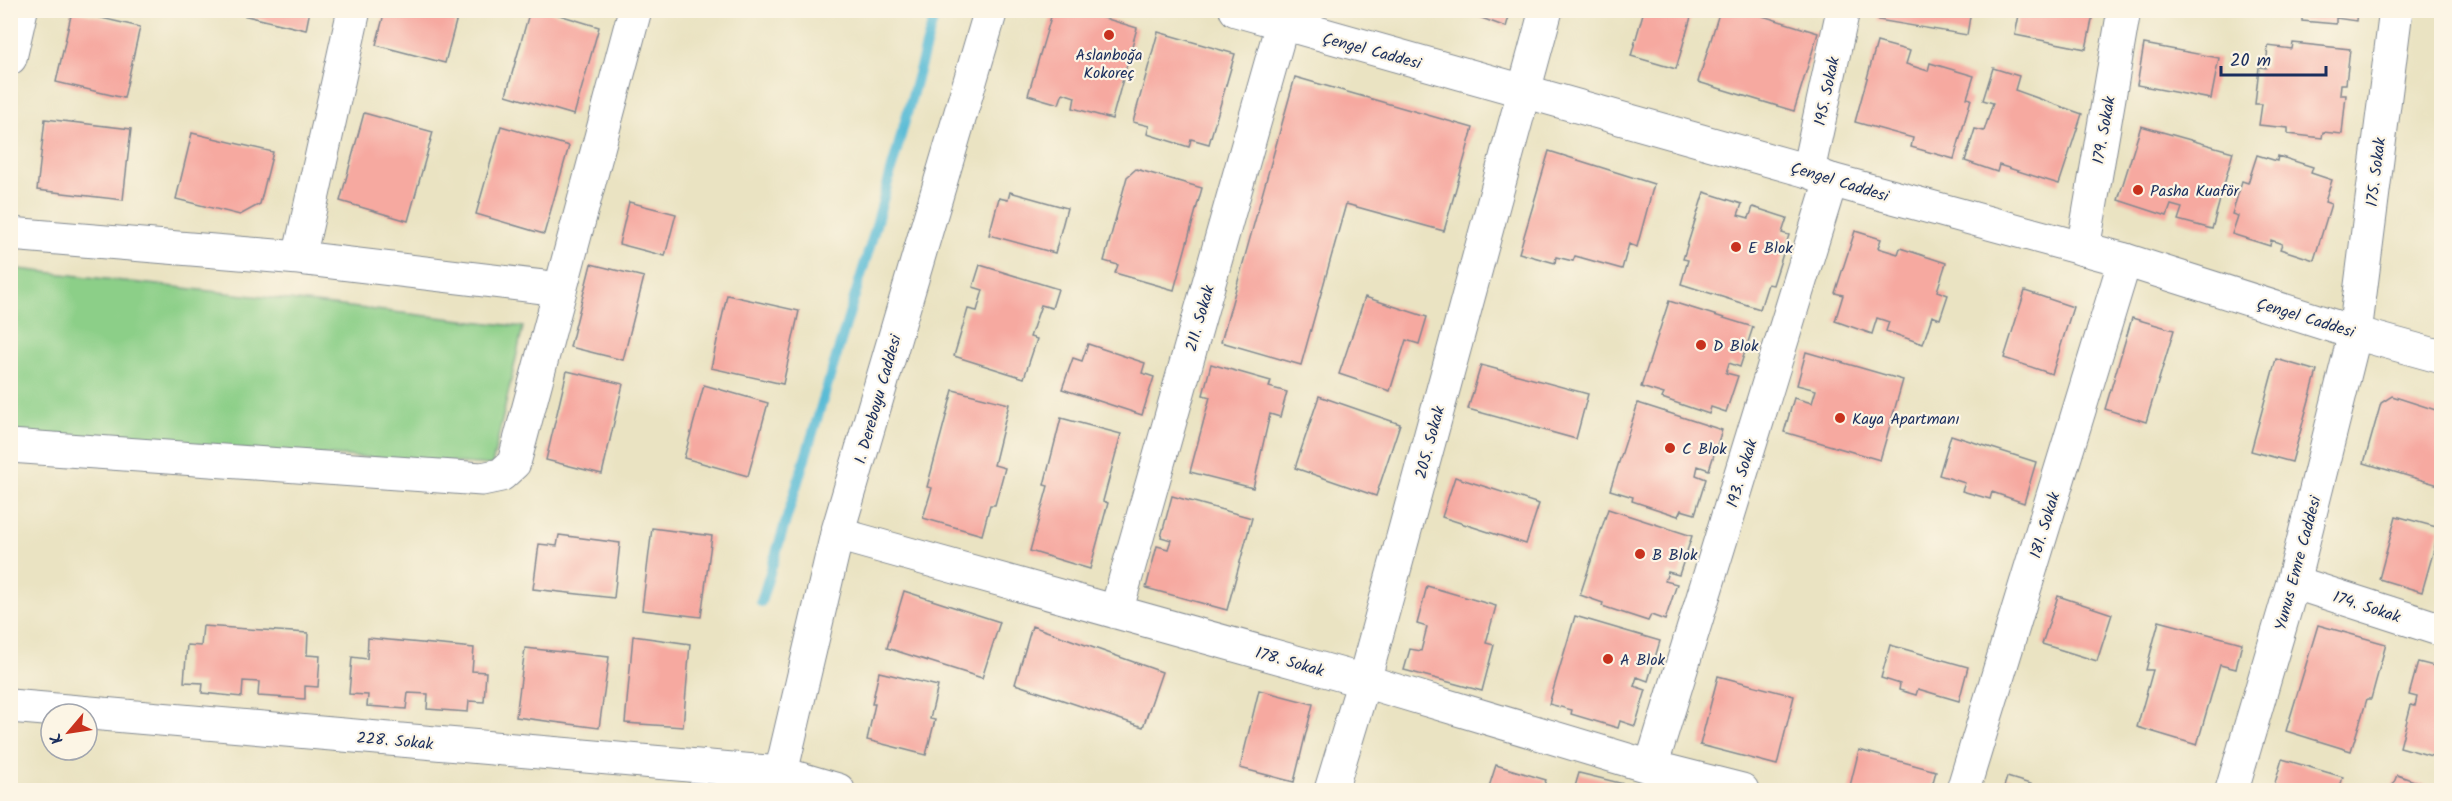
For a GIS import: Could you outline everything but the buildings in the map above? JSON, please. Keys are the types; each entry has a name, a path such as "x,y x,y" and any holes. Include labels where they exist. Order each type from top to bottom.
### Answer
{"street":[{"path":"10,58 21,10"},
{"path":"300,258 354,10"},
{"path":"10,446 482,479 501,475 514,463 635,10"},
{"name":"1. Dereboyu Caddesi","path":"778,782 837,534 991,10"},
{"name":"Çengel Caddesi","path":"1236,10 1283,18 1524,92 2125,260 2355,333 2442,357"},
{"name":"205. Sokak","path":"1331,790 1364,681 1546,10"},
{"name":"195. Sokak","path":"1820,175 1843,10"},
{"name":"179. Sokak","path":"2083,249 2124,10"},
{"name":"175. Sokak","path":"2355,333 2396,10"},
{"name":"211. Sokak","path":"1116,612 1283,18"},
{"name":"193. Sokak","path":"1651,767 1820,175"},
{"path":"10,234 300,258 560,289"},
{"name":"181. Sokak","path":"1963,790 2125,260"},
{"name":"Yunus Emre Caddesi","path":"2232,790 2293,582 2355,333"},
{"name":"178. Sokak","path":"837,534 1364,681 1651,767 1742,790"},
{"name":"174. Sokak","path":"2293,582 2442,630"},
{"name":"228. Sokak","path":"10,706 778,782 838,790"}],"green space":[{"path":"10,268 523,327 492,465 11,436"}],"waterway":[{"path":"761,602 871,243 936,10"}],"place":[{"name":"Aslanboğa Kokoreç","path":"1109,35"},
{"name":"Pasha Kuaför","path":"2138,190"},
{"name":"E Blok","path":"1736,247"},
{"name":"D Blok","path":"1701,345"},
{"name":"Kaya Apartmanı","path":"1840,418"},
{"name":"C Blok","path":"1670,448"},
{"name":"B Blok","path":"1640,554"},
{"name":"A Blok","path":"1608,659"}]}
